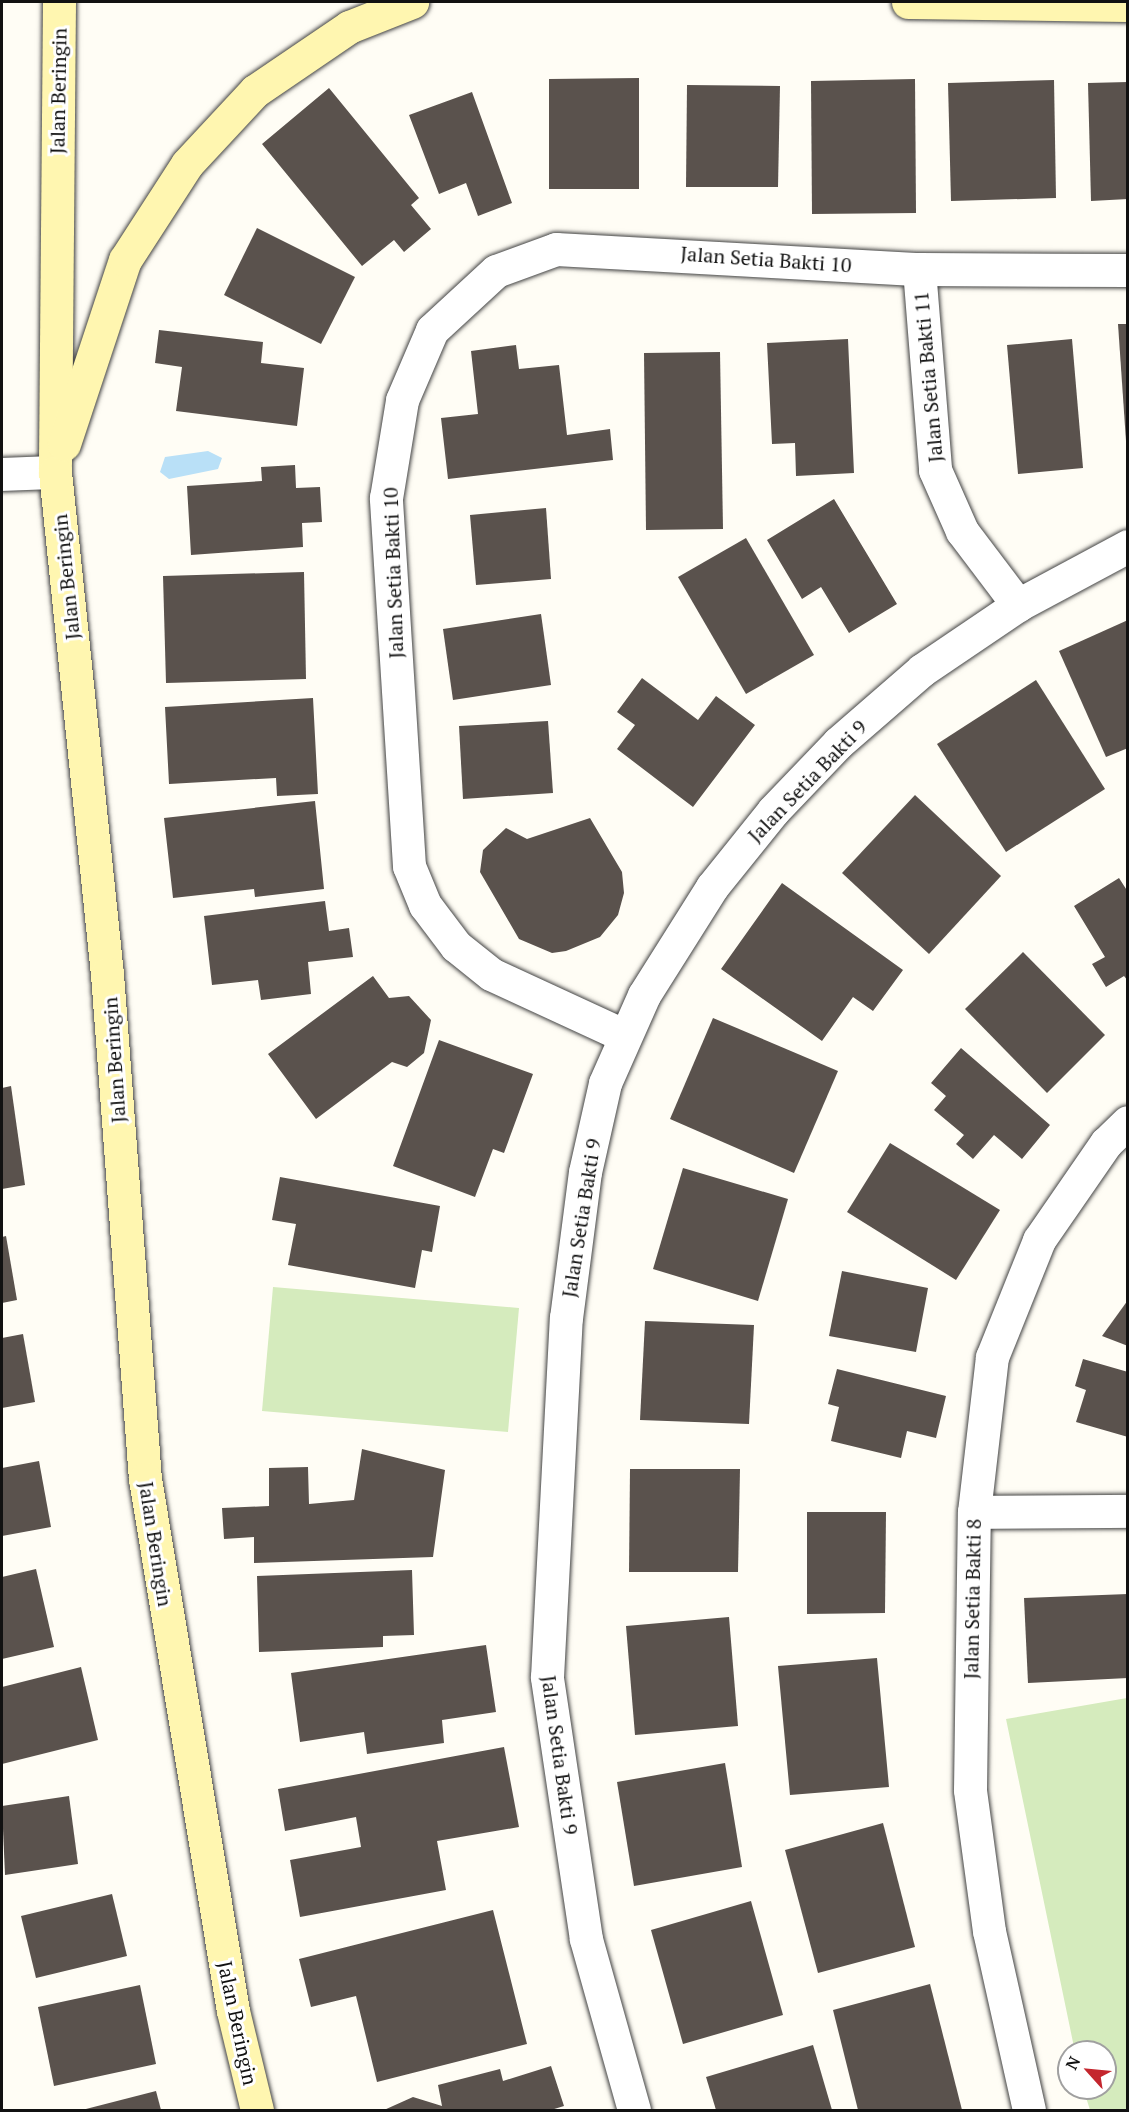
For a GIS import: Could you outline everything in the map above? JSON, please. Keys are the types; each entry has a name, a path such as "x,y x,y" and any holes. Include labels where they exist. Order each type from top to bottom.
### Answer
{"street":[{"name":"Jalan Beringin","path":"59,2 55,472 107,974 145,1479 233,2011 257,2110"},
{"path":"2,474 55,472 125,260 187,164 255,91 349,27 412,2"},
{"path":"908,2 1128,5"},
{"name":"Jalan Setia Bakti 10","path":"623,1035 492,974 456,946 425,905 409,866 386,498 396,427 410,375 432,330 463,296 504,267 556,249 919,269 1128,270"},
{"name":"Jalan Setia Bakti 11","path":"919,269 935,470 962,531 1018,605"},
{"name":"Jalan Setia Bakti 9","path":"634,2110 586,1939 547,1677 574,1248 605,1083 623,1035 689,922 772,811 838,743 922,670 1018,605 1128,546"},
{"name":"Jalan Setia Bakti 8","path":"1029,2110 989,1931 970,1790 974,1512 992,1357 1039,1240 1106,1143 1128,1122"},
{"path":"974,1512 1128,1511"}],"green space":[{"path":"273,1287 519,1308 508,1432 262,1411"},
{"path":"1127,1698 1127,2110 1090,2110 1087,2100 1117,2100 1117,2040 1073,2040 1006,1719"}],"water":[{"path":"208,451 222,458 218,469 169,479 160,472 165,457"}],"building":[{"path":"639,78 639,189 549,189 549,79"},
{"path":"915,79 916,213 812,214 811,81"},
{"path":"1054,80 1056,198 951,201 948,83"},
{"path":"1128,82 1128,199 1091,201 1088,83"},
{"path":"687,85 780,86 778,187 686,187"},
{"path":"329,88 419,198 411,205 431,229 404,252 394,240 362,266 262,144"},
{"path":"472,92 512,203 478,216 466,183 439,194 409,115"},
{"path":"257,228 355,277 321,344 224,295"},
{"path":"1118,324 1128,324 1128,441 1126,441"},
{"path":"159,330 263,342 261,363 304,368 297,426 176,411 182,367 155,363"},
{"path":"848,339 854,473 796,476 795,443 772,444 767,343"},
{"path":"1072,339 1083,468 1018,474 1007,345"},
{"path":"516,345 519,369 559,365 567,435 610,429 613,460 448,479 441,418 478,414 471,351"},
{"path":"720,352 723,529 646,530 644,353"},
{"path":"295,465 296,488 320,487 322,522 302,523 303,547 191,555 187,486 262,481 261,467"},
{"path":"834,499 897,604 849,633 821,587 802,599 767,540"},
{"path":"546,508 551,579 476,585 470,515"},
{"path":"746,538 814,655 746,694 678,577"},
{"path":"304,572 306,679 166,683 163,576"},
{"path":"541,614 551,685 453,700 443,629"},
{"path":"1128,620 1128,748 1106,757 1059,651"},
{"path":"642,678 698,720 716,696 755,725 693,807 617,749 635,725 617,712"},
{"path":"1036,680 1105,789 1006,852 937,744"},
{"path":"313,698 318,794 277,796 276,778 169,784 165,707"},
{"path":"548,721 553,793 463,799 459,726"},
{"path":"915,795 1001,876 929,954 842,873"},
{"path":"315,801 324,889 255,897 254,889 173,898 164,818"},
{"path":"590,818 622,872 624,893 618,915 600,937 566,951 552,953 519,939 480,872 483,850 506,828 527,839"},
{"path":"1119,878 1128,892 1128,981 1124,976 1106,987 1092,964 1105,957 1074,906"},
{"path":"782,883 903,970 873,1011 853,997 822,1041 721,969"},
{"path":"325,901 329,931 349,928 353,957 308,962 311,994 261,1000 258,980 212,985 204,916"},
{"path":"1023,952 1105,1035 1047,1093 965,1009"},
{"path":"373,976 389,998 409,996 431,1020 424,1053 407,1067 392,1062 316,1119 268,1054"},
{"path":"713,1018 838,1071 794,1173 670,1119"},
{"path":"439,1040 533,1074 504,1153 493,1149 475,1197 393,1166"},
{"path":"961,1048 1050,1125 1022,1159 994,1135 973,1159 956,1144 964,1135 934,1110 946,1096 931,1083"},
{"path":"11,1086 25,1185 2,1189 2,1088"},
{"path":"890,1143 1000,1210 956,1280 847,1212"},
{"path":"683,1168 788,1199 758,1301 653,1269"},
{"path":"280,1177 440,1206 432,1252 422,1250 415,1288 288,1265 296,1224 272,1220"},
{"path":"6,1236 17,1300 2,1303 2,1237"},
{"path":"842,1271 928,1288 916,1352 829,1336"},
{"path":"1128,1300 1128,1346 1102,1336"},
{"path":"645,1321 754,1325 749,1424 640,1420"},
{"path":"23,1334 35,1402 2,1408 2,1338"},
{"path":"1083,1359 1128,1372 1128,1437 1076,1422 1086,1390 1075,1386"},
{"path":"837,1369 946,1396 936,1438 907,1431 901,1458 831,1441 839,1407 828,1404"},
{"path":"362,1449 445,1470 433,1557 254,1563 254,1537 224,1539 222,1508 269,1506 269,1468 308,1467 309,1504 354,1500"},
{"path":"39,1461 51,1527 2,1536 2,1468"},
{"path":"630,1469 740,1469 738,1572 629,1572"},
{"path":"807,1512 886,1512 885,1613 807,1614"},
{"path":"36,1569 54,1647 2,1659 2,1577"},
{"path":"412,1570 414,1635 383,1636 383,1647 259,1652 257,1576"},
{"path":"1128,1594 1128,1678 1028,1683 1024,1598"},
{"path":"729,1617 738,1726 635,1735 626,1626"},
{"path":"486,1645 496,1712 442,1720 444,1743 367,1754 364,1732 300,1742 291,1673"},
{"path":"877,1658 889,1787 790,1795 778,1666"},
{"path":"81,1667 98,1740 2,1764 2,1687"},
{"path":"504,1747 519,1827 437,1841 446,1890 300,1917 290,1860 361,1847 356,1817 285,1831 278,1789"},
{"path":"725,1763 742,1867 634,1886 617,1782"},
{"path":"69,1796 78,1864 5,1875 2,1806"},
{"path":"883,1823 915,1947 818,1973 785,1850"},
{"path":"112,1894 127,1956 36,1978 21,1916"},
{"path":"751,1901 783,2015 683,2044 651,1930"},
{"path":"493,1910 527,2044 377,2082 356,1996 311,2007 299,1959"},
{"path":"930,1984 962,2110 858,2110 833,2010"},
{"path":"140,1985 156,2064 54,2086 38,2007"},
{"path":"813,2045 832,2110 716,2110 706,2077"},
{"path":"551,2066 564,2106 551,2110 384,2110 413,2097 442,2106 438,2085 500,2069 503,2081"},
{"path":"156,2091 161,2110 82,2110"}]}
